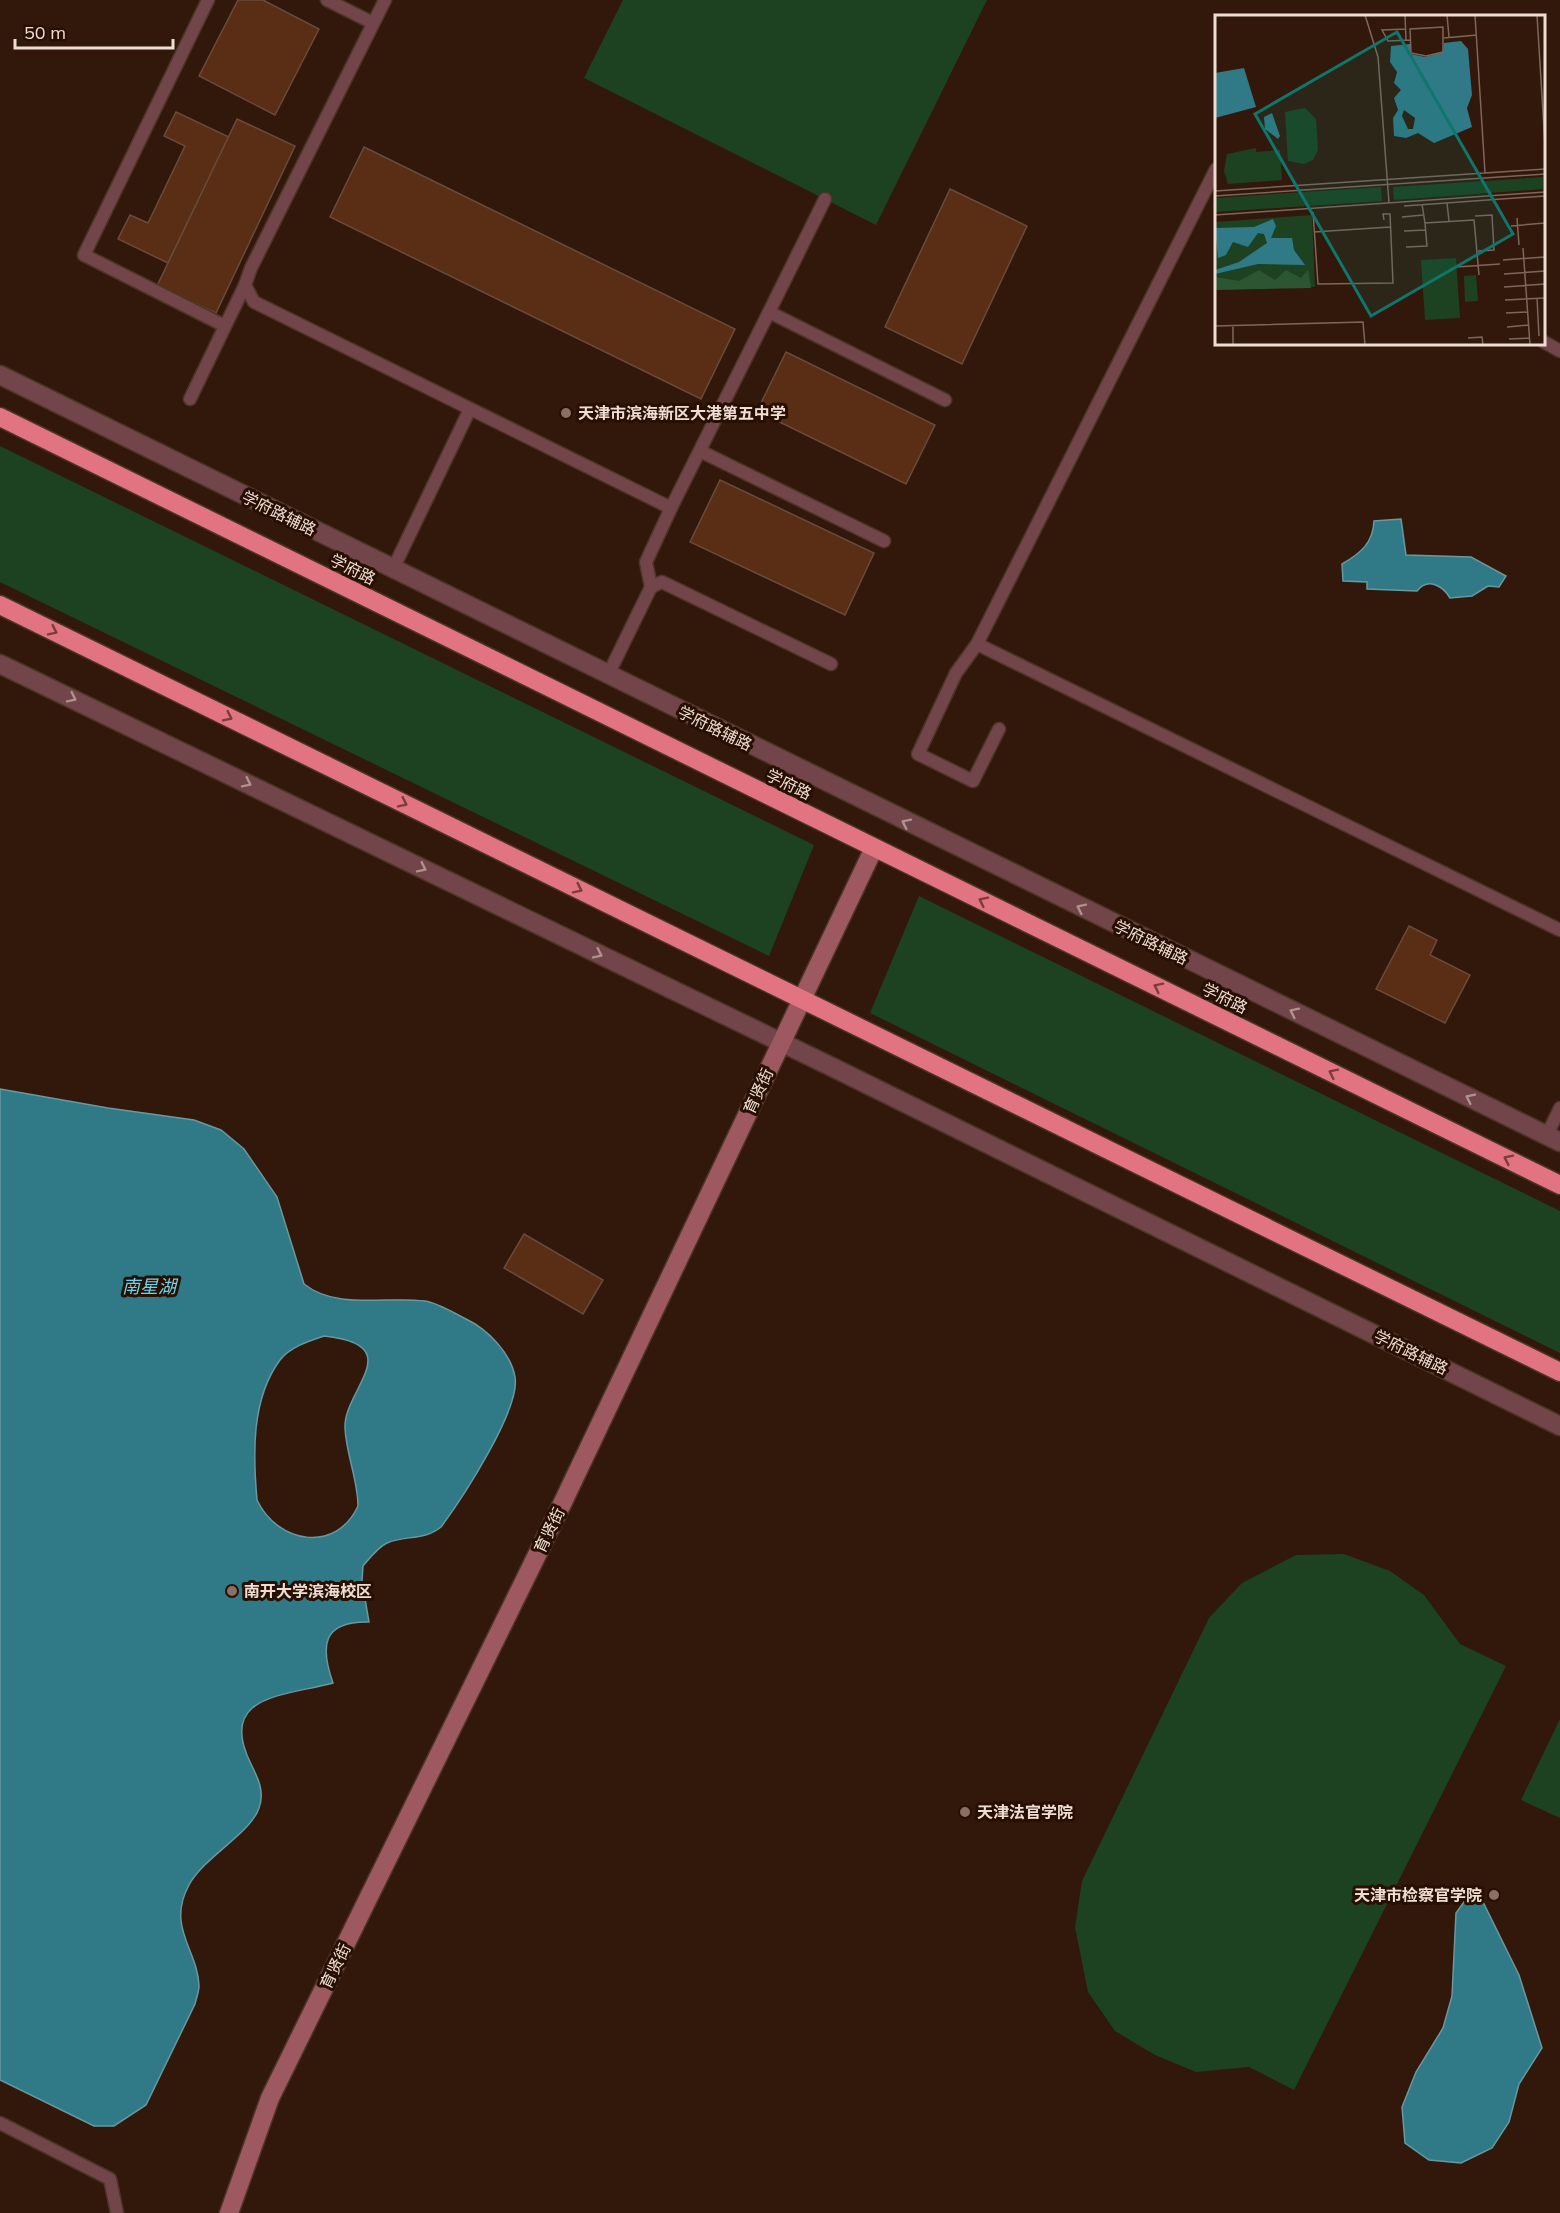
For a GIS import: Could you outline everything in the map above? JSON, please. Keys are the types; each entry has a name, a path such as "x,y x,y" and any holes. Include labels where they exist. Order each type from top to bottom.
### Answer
{"highway":[{"name":"学府路","path":"0,417 1560,1185"},
{"path":"0,605 1560,1372"}],"street":[{"name":"学府路辅路","path":"0,375 1553,1139"},
{"name":"学府路辅路","path":"0,664 781,1042 1560,1426"},
{"name":"育贤街","path":"229,2213 270,2098 563,1502 874,848"}],"lane":[{"path":"208,0 84,255 225,326"},
{"path":"327,0 374,23"},
{"path":"190,399 251,268 385,0"},
{"path":"999,729 973,781 918,754 956,673 977,644 1215,171"},
{"path":"608,675 651,587 646,562 825,199"},
{"path":"245,285 254,302 671,508"},
{"path":"769,312 945,400"},
{"path":"1545,343 1560,351"},
{"path":"393,569 470,409"},
{"path":"700,451 884,541"},
{"path":"651,587 662,582 831,664"},
{"path":"977,644 1560,930"},
{"path":"1553,1139 1560,1108"},
{"path":"0,2123 110,2179 117,2213"}],"green space":[{"path":"623,0 987,0 876,225 584,78"},
{"path":"0,446 814,845 769,956 0,582"},
{"path":"919,896 1560,1211 1560,1353 870,1013"},
{"path":"1344,1554 1390,1571 1424,1595 1460,1644 1506,1666 1294,2090 1249,2067 1196,2072 1155,2055 1115,2031 1088,1992 1075,1927 1082,1881 1209,1618 1242,1583 1296,1555"},
{"path":"1560,1719 1560,1818 1521,1800"}],"water":[{"path":"1401,519 1406,555 1471,557 1506,576 1499,587 1488,586 1472,596 1450,598 1439,587 1430,584 1426,584 1417,591 1367,589 1367,582 1343,581 1342,564 1365,547 1374,521"},
{"name":"南星湖","path":"0,1089 194,1120 221,1130 244,1149 277,1197 304,1284 331,1297 425,1301 441,1306 474,1323 490,1335 509,1359 515,1377 509,1410 488,1454 441,1527 428,1534 387,1543 377,1550 363,1566 362,1581 369,1622 342,1626 328,1638 327,1658 333,1683 261,1702 249,1711 242,1724 243,1741 260,1785 261,1802 247,1827 196,1875 183,1900 182,1926 194,1961 199,1991 195,2004 146,2105 114,2126 94,2126 0,2080","holes":["324,1336 350,1341 363,1349 368,1359 366,1371 347,1414 345,1428 358,1506 348,1521 336,1531 322,1537 307,1537 278,1526 266,1515 257,1500 255,1446 259,1410 271,1375 284,1355 306,1342"]},
{"path":"1469,1895 1481,1898 1519,1975 1542,2048 1519,2084 1509,2122 1492,2148 1461,2163 1429,2160 1405,2143 1402,2107 1416,2072 1443,2028 1452,1996 1456,1913"}],"building":[{"path":"238,0 263,0 319,29 275,115 199,76"},
{"path":"176,112 229,137 168,263 118,239 130,215 148,223 185,146 164,136"},
{"path":"237,119 295,146 216,313 157,286"},
{"path":"364,147 735,329 701,399 330,217"},
{"path":"950,189 1027,226 962,364 885,327"},
{"path":"786,352 935,425 906,484 757,411"},
{"path":"720,480 874,553 845,615 690,542"},
{"path":"1409,926 1437,940 1430,955 1470,975 1445,1023 1376,989"},
{"path":"524,1234 603,1280 583,1314 504,1268"}],"place":[{"name":"天津市滨海新区大港第五中学","path":"566,413"},
{"name":"南开大学滨海校区","path":"232,1591"},
{"name":"天津法官学院","path":"965,1812"},
{"name":"天津市检察官学院","path":"1494,1895"}]}
